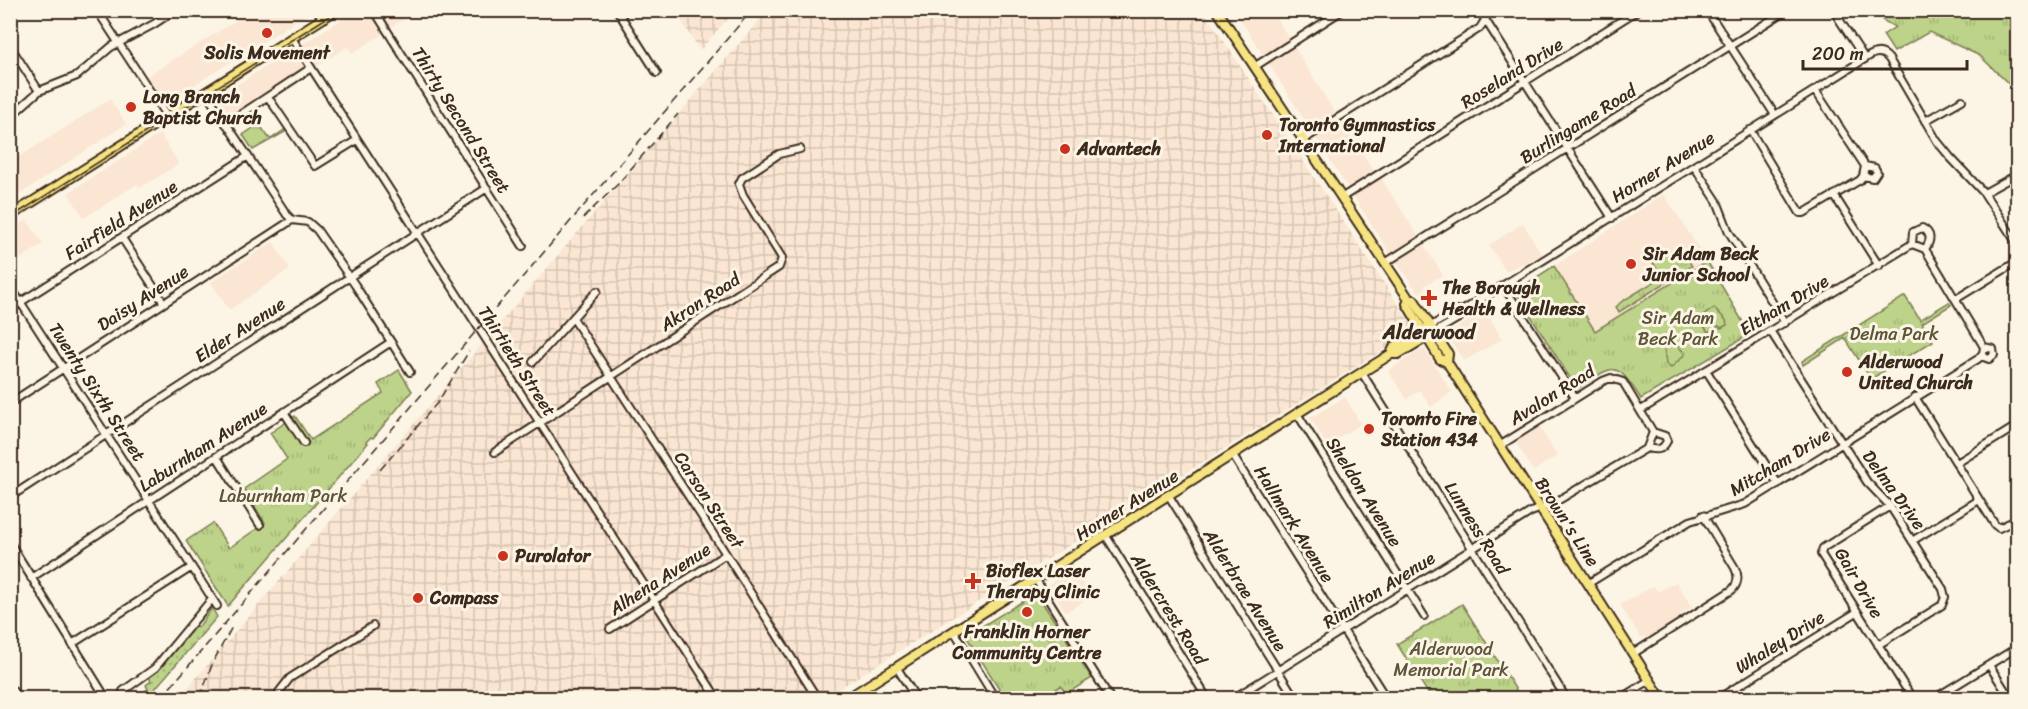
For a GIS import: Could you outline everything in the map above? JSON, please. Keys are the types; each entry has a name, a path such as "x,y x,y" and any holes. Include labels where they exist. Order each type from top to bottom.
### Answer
{"main road":[{"path":"11,216 336,10"},
{"name":"Brown's Line","path":"1217,10 1409,299 1414,300 1440,359 1448,362 1661,699"},
{"name":"Horner Avenue","path":"848,699 1362,374 1391,354 1394,348 1429,331"}],"street":[{"path":"97,10 167,117"},
{"path":"10,117 39,91 77,76 101,54 175,10"},
{"path":"317,10 323,19"},
{"name":"Thirty Second Street","path":"374,10 523,246"},
{"path":"616,10 657,73"},
{"path":"1254,67 1343,10"},
{"path":"1479,10 1612,218"},
{"path":"1303,140 1480,28 1491,10"},
{"name":"Roseland Drive","path":"1341,198 1638,10"},
{"path":"1707,10 1775,115"},
{"name":"Burlingame Road","path":"1385,263 1787,10"},
{"path":"1833,10 1865,59"},
{"name":"Thirtieth Street","path":"292,38 717,699"},
{"path":"10,46 39,91"},
{"name":"Horner Avenue","path":"1429,331 1458,310 1462,311 1874,54 1882,53 1889,59 1925,121"},
{"path":"226,124 311,68"},
{"path":"1815,90 1865,166 1863,176"},
{"path":"206,93 287,215 292,220 308,222 317,230 350,277 410,372"},
{"path":"268,97 315,166 357,140"},
{"path":"1962,100 1925,121 1950,157 1984,193 2018,245"},
{"path":"1750,130 1800,213 1804,213 1863,176 1873,178 1876,175 1875,168 1865,166"},
{"name":"Akron Road","path":"495,452 780,267 782,258 743,195 739,184 742,178 779,154 800,149"},
{"name":"Fairfield Avenue","path":"10,309 248,156"},
{"path":"1694,166 1717,201 1730,232 1785,323"},
{"path":"1984,193 2018,174"},
{"name":"Elder Avenue","path":"10,497 487,188"},
{"path":"1834,195 1879,266"},
{"name":"Daisy Avenue","path":"10,403 292,220"},
{"name":"Eltham Drive","path":"1641,410 1914,245 1913,232 1922,228 1930,236 1925,249"},
{"path":"122,238 164,303"},
{"path":"1914,245 1925,249 1984,347 1993,349 1994,355 1989,359 1981,356 1984,347"},
{"path":"1956,299 2018,261"},
{"path":"1503,285 1575,398"},
{"name":"Twenty Sixth Street","path":"10,286 217,606"},
{"path":"533,362 597,291"},
{"name":"Carson Street","path":"573,318 817,699"},
{"name":"Delma Drive","path":"1771,332 1867,482 1890,506 1943,589 1945,597 1942,605 1878,645"},
{"name":"Laburnham Avenue","path":"31,578 391,342"},
{"name":"Mitcham Drive","path":"1589,583 1690,521 1703,515 1741,506 1981,356"},
{"path":"1706,370 1778,484"},
{"name":"Lunness Road","path":"1362,374 1566,699"},
{"name":"Avalon Road","path":"1501,445 1602,381 1614,378 1623,382 1641,410"},
{"path":"1915,397 1979,501 1999,528 2018,519"},
{"path":"1641,410 1653,432 1647,448"},
{"path":"284,412 304,443"},
{"name":"Sheldon Avenue","path":"1298,415 1424,616"},
{"path":"1957,463 2018,425"},
{"name":"Rimilton Avenue","path":"1234,699 1531,512 1552,504 1647,448 1659,450 1664,447 1667,441 1665,436 1653,432"},
{"name":"Hallmark Avenue","path":"1233,456 1386,699"},
{"path":"217,457 260,525"},
{"name":"Alderbrae Avenue","path":"1169,496 1295,699"},
{"path":"1912,542 1979,501"},
{"name":"Gair Drive","path":"1890,506 1823,548 1821,554 1912,699"},
{"path":"1634,653 1732,590 1736,585 1738,576 1735,568 1703,515"},
{"name":"Aldercrest Road","path":"1106,536 1208,699"},
{"path":"10,543 106,699"},
{"name":"Alhena Avenue","path":"610,629 726,554"},
{"path":"72,644 192,567"},
{"path":"1036,580 1110,699"},
{"path":"123,699 123,691 155,669 212,599"},
{"name":"Whaley Drive","path":"1719,699 1857,612"},
{"path":"279,699 279,692 290,678 373,626"},
{"path":"954,631 995,699"},
{"path":"1935,699 2018,647"},
{"path":"1989,665 2010,699"},
{"path":"897,668 916,699"},
{"path":"1621,699 1650,680"},
{"path":"10,687 18,699"}],"shaded area":[{"path":"251,11 312,11 165,103 147,76"},
{"path":"355,11 367,11 383,34 352,53 347,47 232,123 216,98"},
{"path":"380,11 417,11 391,27"},
{"path":"675,11 735,11 700,50"},
{"path":"767,11 1204,11 1415,330 824,698 179,698"},
{"path":"1235,11 1272,11 1342,124 1381,178 1443,275 1424,286 1425,289 1420,293 1389,252"},
{"path":"110,99 126,124 11,200 11,162"},
{"path":"160,134 179,164 140,188 137,184 84,218 68,193"},
{"name":"Sir Adam Beck Junior School","path":"1664,194 1707,261 1595,331 1554,266"},
{"path":"27,220 43,244 11,265 11,230"},
{"path":"1523,223 1542,255 1506,271 1489,245"},
{"path":"273,242 290,269 229,310 211,282"},
{"path":"1485,310 1502,339 1464,361 1447,335"},
{"path":"1424,348 1452,392 1431,407 1420,390 1407,399 1388,371"},
{"path":"1345,397 1361,424 1327,445 1310,418"},
{"path":"1539,426 1557,456 1533,471 1515,441"},
{"path":"1074,569 1091,597 1066,612 1048,585"},
{"path":"1676,582 1692,607 1681,614 1678,619 1649,637 1640,637 1620,605 1654,586 1658,592"}],"green space":[{"path":"1877,11 2017,11 2017,92 1980,56 1929,32 1894,52 1883,35 1895,27 1882,20"},
{"path":"259,124 271,139 284,130 285,132 253,150 243,135"},
{"path":"1679,246 1692,266 1619,312 1616,307 1621,302 1662,277 1653,263"},
{"name":"Sir Adam Beck Park","path":"1707,261 1750,334 1641,399 1625,377 1614,370 1599,374 1577,389 1515,291 1554,266 1595,331"},
{"name":"Delma Park","path":"1905,296 1920,320 1949,302 1951,305 1922,323 1933,341 1871,379 1845,338 1803,365 1802,361"},
{"path":"1714,308 1726,320 1727,325 1721,328 1719,326 1708,332 1699,319"},
{"path":"1675,342 1685,354 1671,368 1666,364 1664,347"},
{"name":"Laburnham Park","path":"399,370 412,391 228,606 186,541 213,523 229,548 265,523 244,489 287,459 270,433 295,416 311,440 383,393 378,384"},
{"path":"1036,593 1092,678 1066,694 1061,686 1041,698 1005,698 966,636"},
{"name":"Alderwood Memorial Park","path":"1462,604 1521,698 1431,698 1397,644"},
{"path":"212,608 217,617 147,698 133,698 148,689 146,685 151,681 149,677 194,625 198,628"}],"tram line":[{"path":"10,218 339,10"}],"railway":[{"path":"161,698 752,10"},
{"path":"583,218 617,185 678,114"},
{"path":"380,470 438,402 469,351"},
{"path":"200,698 213,662 233,625"}],"place":[{"name":"Solis Movement","path":"267,33"},
{"name":"Long Branch Baptist Church","path":"131,107"},
{"name":"Toronto Gymnastics International","path":"1267,135"},
{"name":"Advantech","path":"1065,149"},
{"name":"Sir Adam Beck Junior School","path":"1631,264"},
{"name":"The Borough Health & Wellness","path":"1429,298"},
{"name":"Alderwood United Church","path":"1847,372"},
{"name":"Toronto Fire Station 434","path":"1369,429"},
{"name":"Purolator","path":"503,556"},
{"name":"Bioflex Laser Therapy Clinic","path":"973,581"},
{"name":"Compass","path":"418,598"},
{"name":"Franklin Horner Community Centre","path":"1027,612"}],"district":[{"name":"Alderwood","path":"1429,332"}]}
